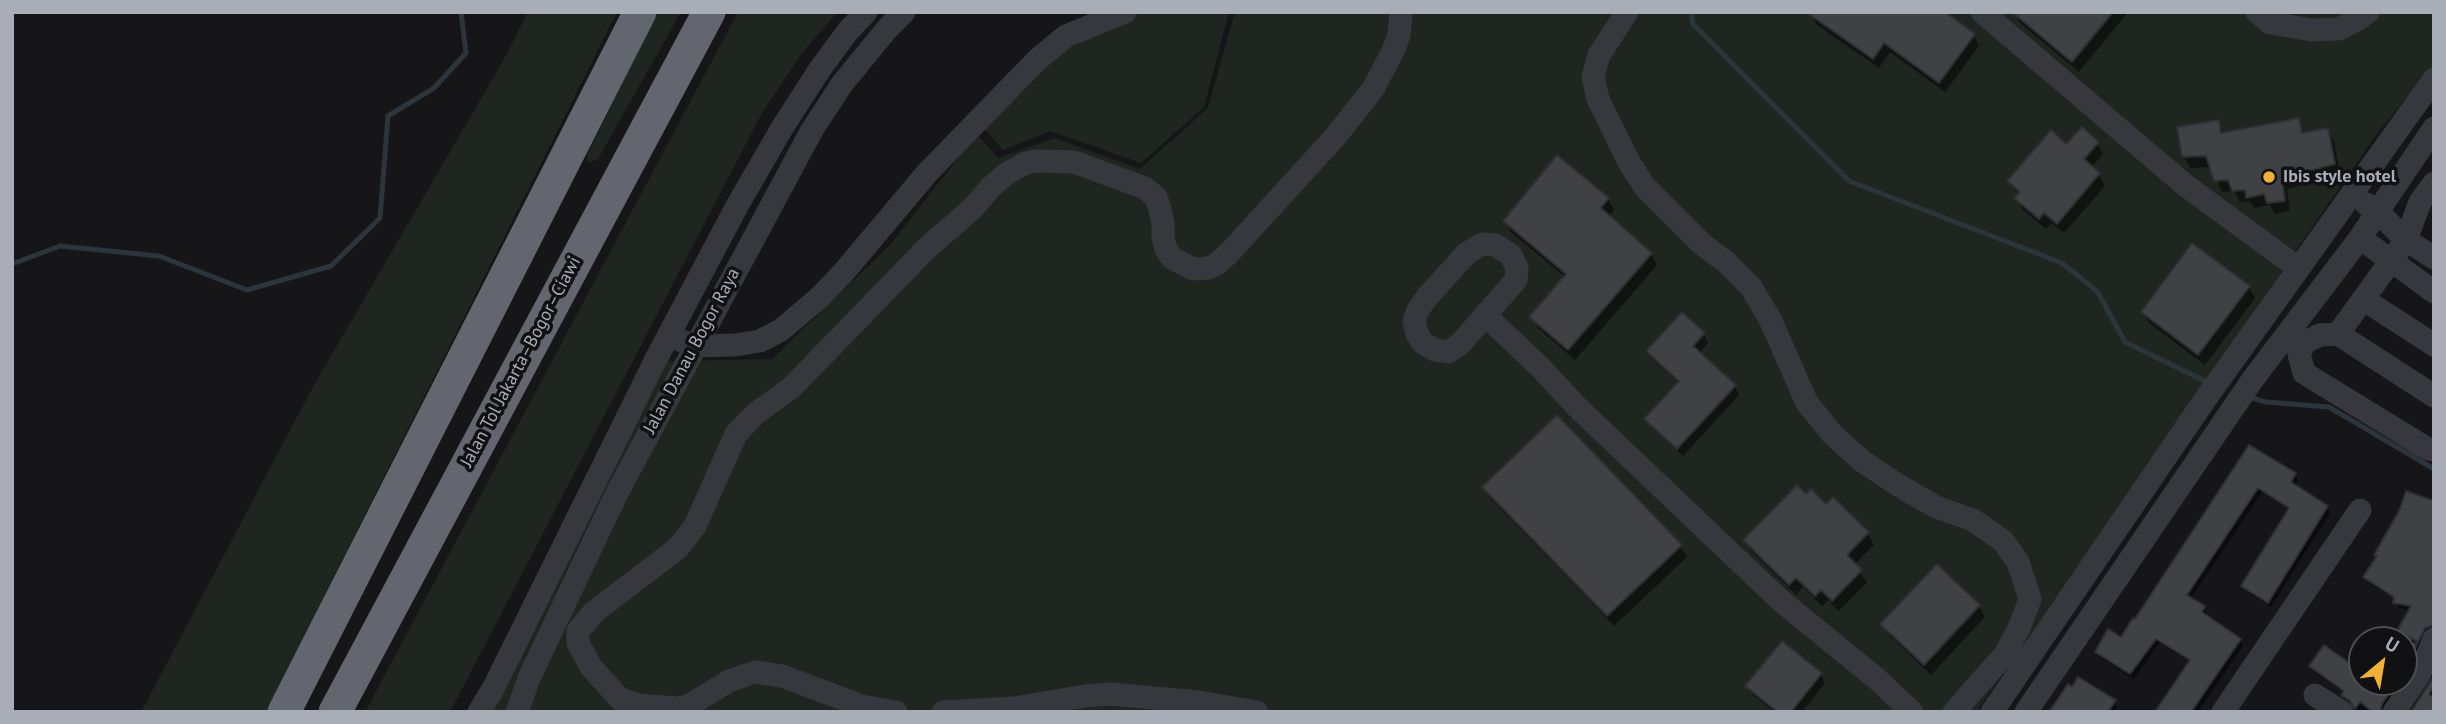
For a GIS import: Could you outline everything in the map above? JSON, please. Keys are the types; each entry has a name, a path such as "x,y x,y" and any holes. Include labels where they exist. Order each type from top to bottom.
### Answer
{"highway":[{"path":"285,712 640,12"},
{"name":"Jalan Tol Jakarta–Bogor–Ciawi","path":"335,712 709,12"},
{"path":"342,712 356,671"}],"street":[{"name":"Jalan Danau Bogor Raya","path":"479,712 737,206 820,69 866,12"},
{"name":"Jalan Danau Bogor Raya","path":"517,712 529,678 617,494 812,130 842,84 904,12"},
{"path":"669,336 694,346 735,345 760,341 781,330 843,273 927,173 1038,59 1066,36 1125,12"},
{"path":"896,712 862,706 767,673 744,675 688,706 677,708 638,705 620,699 591,667 578,643 578,631 594,612 678,548 695,526 736,434 755,414 799,381 927,248 973,208 999,180 1026,163 1050,160 1074,162 1145,188 1156,197 1163,223 1163,238 1172,258 1193,269 1208,268 1217,264 1335,137 1373,89 1388,64 1396,42 1401,12"},
{"path":"1627,12 1599,55 1593,77 1598,99 1630,164 1645,187 1702,244 1726,262 1751,287 1770,319 1807,403 1833,435 1863,461 1898,485 1936,507 1973,520 2003,541 2018,562 2030,599 2020,626 2006,653 1954,712"},
{"path":"1982,12 2185,185 2298,268"},
{"path":"2258,12 2270,23 2312,30 2339,29 2368,12"},
{"path":"1992,712 2204,401 2434,79"},
{"path":"2026,712 2253,379 2360,239 2434,128"},
{"path":"2338,334 2406,240 2420,202 2434,183"},
{"path":"2352,195 2377,211 2406,240 2434,258"},
{"path":"2360,239 2434,292"},
{"path":"1487,244 1495,245 1511,255 1518,274 1486,316 1460,344 1444,353 1423,343 1417,334 1414,321 1427,297 1467,253 1487,244"},
{"path":"2364,299 2434,345"},
{"path":"1486,316 1541,368 1577,407 1780,600 1877,679 1912,712"},
{"path":"2434,396 2338,334 2320,335 2305,342 2299,354 2304,373 2428,449 2434,450"},
{"path":"2223,712 2360,510"},
{"path":"2394,712 2418,675 2434,639"},
{"path":"943,712 1014,708 1111,694 1199,702 1257,712"},
{"path":"2315,695 2342,712"}],"shaded area":[{"path":"528,12 617,12 266,712 141,712 314,385 503,61"},
{"path":"658,12 681,12 598,159 588,163 587,155"},
{"path":"738,12 837,12 800,56 763,111 450,712 365,712"},
{"path":"1108,12 1229,12 1204,107 1141,163 1050,131 1003,150 984,128 1056,50"},
{"path":"1235,12 2434,12 2434,77 2424,75 2376,135 2137,487 1976,712 484,712 657,361 772,359 890,245 977,134 998,158 1055,138 1140,169 1208,108"}],"building":[{"path":"1806,12 1945,12 1975,34 1939,83 1884,43 1873,59"},
{"path":"2012,12 2113,12 2072,62"},
{"path":"2299,118 2302,133 2328,128 2335,164 2282,178 2285,201 2267,203 2264,194 2246,198 2245,190 2232,191 2228,180 2214,181 2206,156 2182,157 2177,127 2219,120 2221,133"},
{"path":"2082,127 2099,142 2084,159 2100,173 2057,224 2044,213 2039,219 2014,198 2020,192 2007,181 2051,130 2066,144"},
{"path":"1557,155 1609,198 1601,208 1652,253 1568,350 1529,317 1566,274 1503,221"},
{"path":"2192,243 2250,286 2198,355 2141,312"},
{"path":"1682,312 1705,333 1693,346 1736,385 1677,449 1644,419 1679,381 1646,351"},
{"path":"1557,415 1682,545 1607,616 1482,487"},
{"path":"2249,445 2296,473 2291,482 2328,506 2268,603 2241,586 2289,508 2258,488 2187,595 2205,606 2202,612 2241,639 2191,712 2155,712 2190,660 2156,639 2130,674 2095,652 2108,629 2121,637 2133,618 2135,619"},
{"path":"1797,485 1806,494 1811,489 1826,504 1833,497 1869,532 1847,555 1862,570 1832,601 1821,590 1815,596 1796,578 1789,585 1743,540"},
{"path":"2406,491 2434,501 2434,625 2425,628 2418,642 2418,626 2400,626 2411,606 2393,603 2394,597 2363,577 2377,556 2374,555 2400,509"},
{"path":"1937,564 1980,605 1924,665 1880,624"},
{"path":"1782,641 1822,673 1791,712 1778,712 1745,686"},
{"path":"2324,645 2348,662 2348,696 2387,696 2380,712 2373,712 2360,702 2355,709 2350,701 2341,695 2344,691 2309,666"},
{"path":"2434,676 2434,686 2429,694 2434,698 2434,712 2411,712"},
{"path":"2078,677 2116,700 2108,712 2049,712 2068,684 2072,687"}],"waterway":[{"path":"12,264 60,246 159,256 247,290 331,266 380,218 388,116 434,88 466,53 461,12"},
{"path":"1691,12 1693,24 1849,181 2062,263 2097,291 2125,342 2209,383"},
{"path":"2248,397 2266,402 2329,407 2434,469"}],"place":[{"name":"Ibis style hotel","path":"2269,177"}]}
